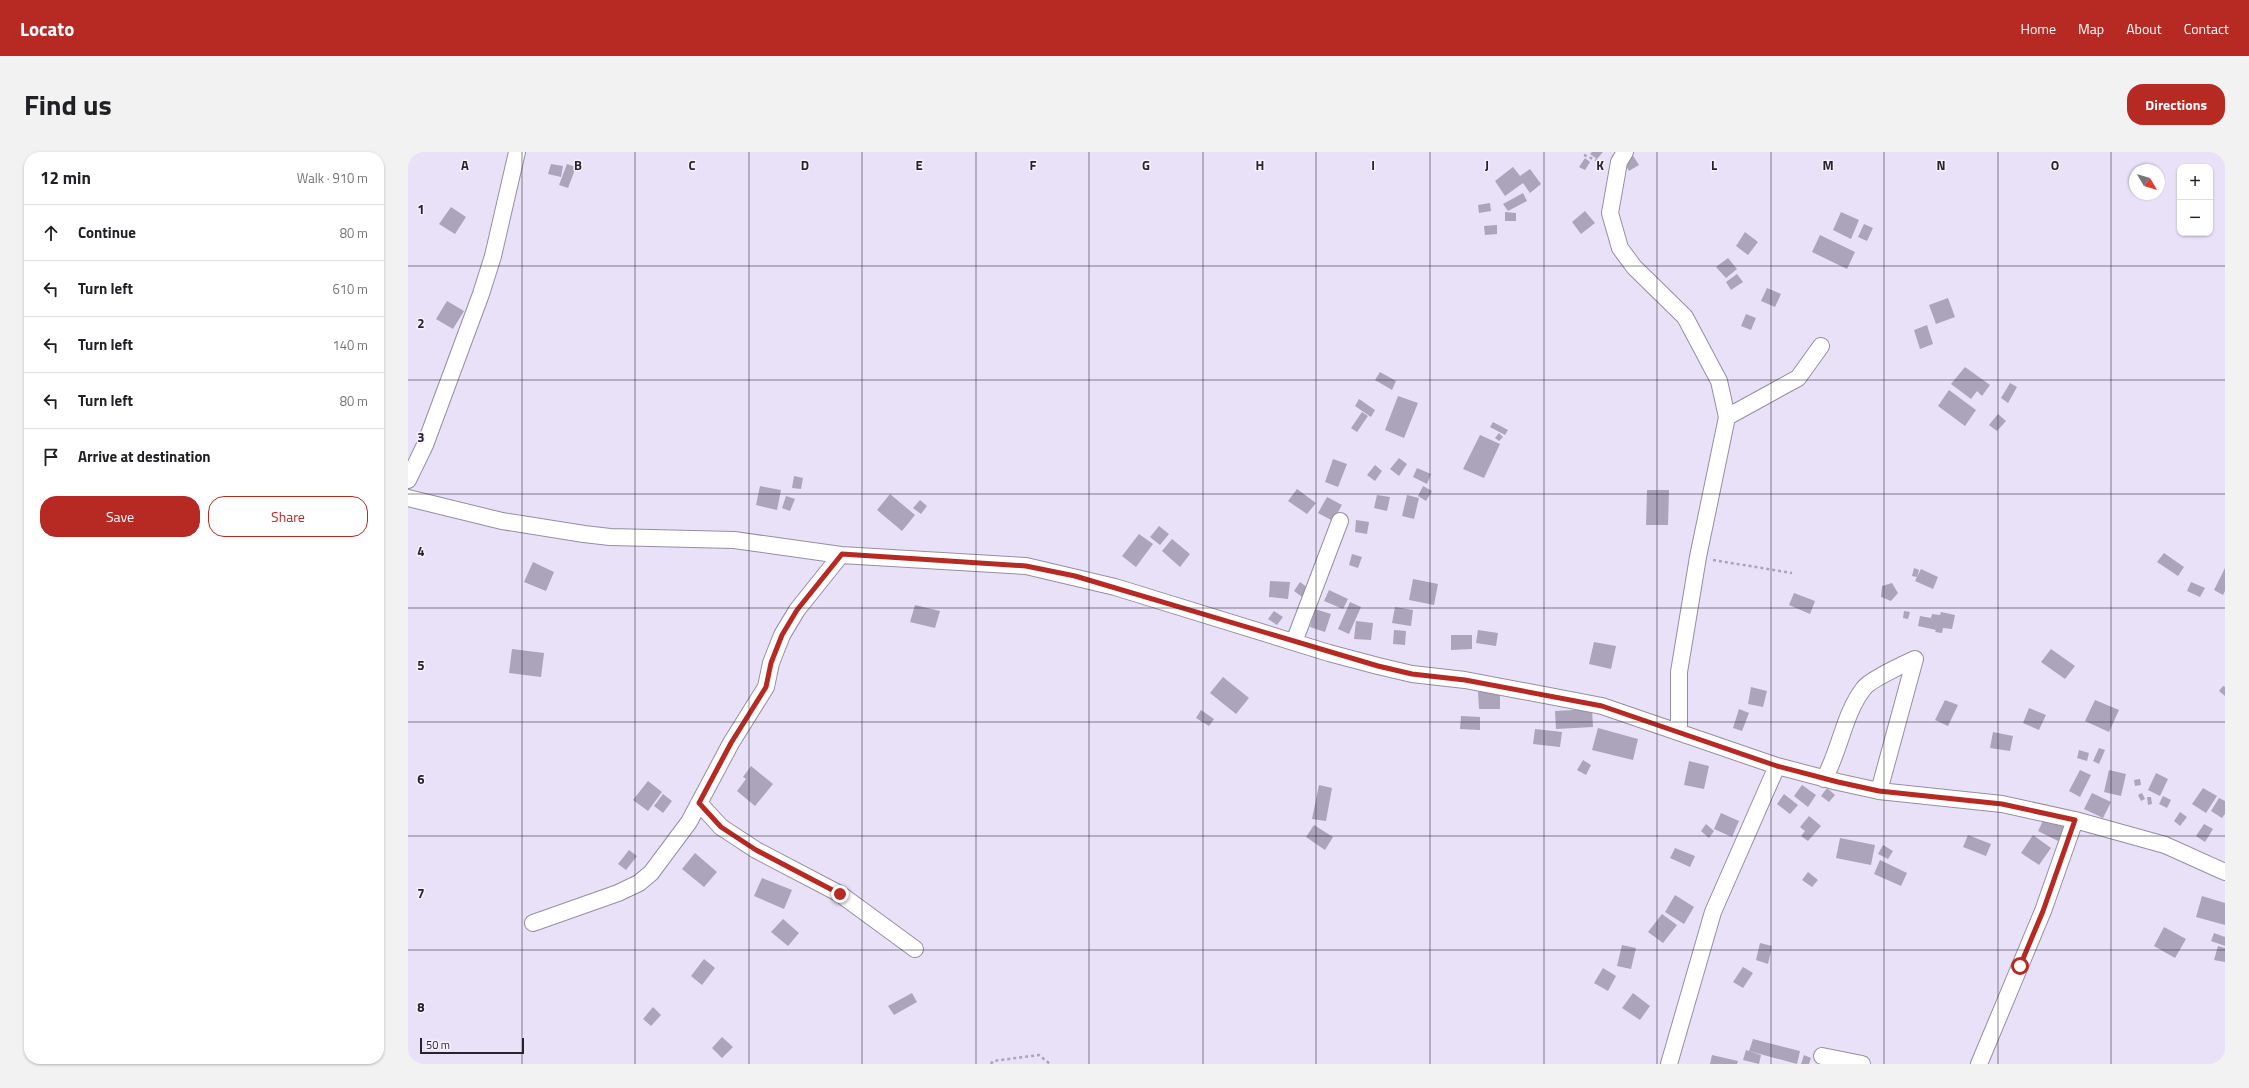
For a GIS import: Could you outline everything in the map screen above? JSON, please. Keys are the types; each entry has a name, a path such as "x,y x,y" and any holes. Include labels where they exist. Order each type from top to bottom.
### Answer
{"street":[{"path":"408,480 425,445 481,294 493,256 517,152"},
{"path":"1622,157 1610,213 1620,248 1634,267 1685,317 1719,381 1726,417 1698,557 1679,672 1679,731"},
{"path":"1726,417 1798,378 1821,346"},
{"path":"408,498 517,524 610,537 734,540 842,554 1026,566 1115,587 1294,642 1399,671 1465,680 1602,706 1679,731 1777,766 1824,779 1879,791 2002,804 2075,820 2165,845 2225,872"},
{"path":"1294,642 1340,521"},
{"path":"533,922 618,893 639,883 651,873 689,822 731,743 766,687 771,663 782,635 797,610 842,554"},
{"path":"1824,779 1834,761 1844,724 1864,687 1915,659 1879,791"},
{"path":"1668,1064 1713,912 1777,766"},
{"path":"699,803 721,827 756,850 840,894 915,949"},
{"path":"1979,1064 2043,911 2075,820"},
{"path":"1822,1056 1862,1064"}],"path":[{"path":"1584,155 1605,164 1622,157"},
{"path":"1698,557 1792,573"},
{"path":"991,1064 993,1061 1039,1055 1050,1064"}],"building":[{"path":"1592,152 1603,152 1597,159 1590,154"},
{"path":"1632,154 1639,165 1629,171 1622,159"},
{"path":"1585,158 1590,162 1585,170 1579,167"},
{"path":"551,164 563,166 561,177 548,174"},
{"path":"567,164 576,167 568,188 559,185"},
{"path":"1513,167 1520,176 1530,169 1541,184 1530,193 1523,183 1505,196 1495,181"},
{"path":"1523,193 1527,201 1508,211 1503,204"},
{"path":"1490,203 1491,211 1479,213 1478,205"},
{"path":"451,207 466,217 455,234 439,224"},
{"path":"1585,211 1595,223 1581,234 1572,222"},
{"path":"1505,212 1516,213 1516,221 1505,221"},
{"path":"1841,212 1859,220 1851,239 1833,230"},
{"path":"1864,224 1873,228 1867,241 1858,237"},
{"path":"1497,225 1497,234 1485,235 1484,226"},
{"path":"1745,232 1758,242 1748,255 1736,246"},
{"path":"1820,235 1855,252 1847,269 1812,252"},
{"path":"1728,258 1737,269 1726,278 1716,267"},
{"path":"1737,274 1743,282 1731,290 1726,282"},
{"path":"1767,288 1781,294 1775,307 1761,301"},
{"path":"1948,298 1955,317 1936,324 1929,305"},
{"path":"447,301 464,311 453,329 436,319"},
{"path":"1746,314 1756,318 1751,330 1741,326"},
{"path":"1927,325 1933,344 1920,349 1914,330"},
{"path":"1965,367 1990,385 1982,396 1977,391 1971,399 1951,384"},
{"path":"1380,372 1396,381 1392,390 1375,380"},
{"path":"2010,383 2017,387 2008,403 2001,398"},
{"path":"1949,390 1976,410 1965,426 1938,406"},
{"path":"1398,396 1418,403 1404,438 1385,430"},
{"path":"1359,399 1375,410 1371,417 1355,406"},
{"path":"1362,412 1368,416 1357,432 1351,428"},
{"path":"1998,414 2006,421 1997,431 1989,425"},
{"path":"1493,422 1508,430 1505,435 1490,427"},
{"path":"1499,433 1503,437 1499,441 1495,438"},
{"path":"1480,435 1500,444 1484,478 1463,469"},
{"path":"1399,458 1407,464 1399,476 1390,469"},
{"path":"1333,459 1347,464 1338,487 1325,482"},
{"path":"1375,465 1382,471 1375,481 1367,475"},
{"path":"1417,468 1431,474 1427,484 1413,477"},
{"path":"794,476 803,478 801,489 792,488"},
{"path":"760,486 781,490 777,510 756,505"},
{"path":"1423,486 1432,491 1426,501 1418,496"},
{"path":"1297,489 1316,503 1307,514 1288,501"},
{"path":"1647,490 1669,490 1668,525 1646,525"},
{"path":"890,494 915,515 902,531 877,510"},
{"path":"1377,495 1390,497 1387,511 1374,508"},
{"path":"1407,495 1419,498 1414,519 1402,516"},
{"path":"786,496 795,499 790,511 782,508"},
{"path":"1327,497 1342,505 1333,521 1318,513"},
{"path":"920,500 927,506 921,514 913,508"},
{"path":"1356,520 1369,522 1367,534 1355,532"},
{"path":"1159,526 1169,534 1160,545 1150,537"},
{"path":"1139,534 1153,544 1136,567 1122,556"},
{"path":"1172,539 1190,554 1180,567 1162,551"},
{"path":"2164,553 2184,567 2178,576 2157,562"},
{"path":"1352,554 1362,557 1358,568 1349,565"},
{"path":"533,562 554,572 546,591 524,582"},
{"path":"1914,568 1919,570 1917,577 1912,576"},
{"path":"2225,568 2225,591 2223,595 2214,590"},
{"path":"1921,569 1938,577 1933,589 1915,581"},
{"path":"1413,579 1438,584 1434,605 1409,600"},
{"path":"1270,581 1290,582 1288,599 1269,597"},
{"path":"1300,582 1311,590 1305,599 1294,591"},
{"path":"2191,582 2205,588 2200,597 2187,591"},
{"path":"1892,583 1898,593 1891,601 1881,597 1882,586"},
{"path":"1329,590 1348,599 1343,609 1324,601"},
{"path":"1794,593 1815,601 1810,614 1789,605"},
{"path":"1350,602 1361,607 1349,634 1338,629"},
{"path":"915,605 940,611 935,628 910,622"},
{"path":"1395,607 1413,610 1411,626 1392,623"},
{"path":"1315,609 1331,614 1325,632 1310,627"},
{"path":"1274,611 1283,617 1277,625 1268,619"},
{"path":"1904,611 1910,612 1908,619 1903,618"},
{"path":"1941,612 1955,615 1952,629 1943,628 1942,633 1918,626 1920,616 1931,618 1932,614 1940,615"},
{"path":"1356,621 1373,623 1371,640 1354,639"},
{"path":"1394,630 1406,631 1405,645 1393,644"},
{"path":"1478,630 1498,633 1496,646 1476,643"},
{"path":"1451,635 1472,635 1472,649 1451,650"},
{"path":"1594,642 1616,646 1611,669 1589,664"},
{"path":"512,649 544,653 541,677 509,673"},
{"path":"2051,649 2075,666 2065,679 2041,662"},
{"path":"1223,677 1249,698 1236,714 1210,693"},
{"path":"2223,686 2225,687 2225,696 2219,691"},
{"path":"1751,687 1767,691 1763,707 1748,704"},
{"path":"1500,691 1500,709 1479,709 1478,692"},
{"path":"1945,700 1958,705 1948,726 1935,720"},
{"path":"2095,700 2119,710 2109,732 2085,721"},
{"path":"2029,708 2046,715 2039,730 2023,723"},
{"path":"1592,709 1593,727 1556,729 1555,711"},
{"path":"1739,709 1749,713 1742,731 1733,728"},
{"path":"1201,710 1214,719 1209,726 1196,718"},
{"path":"1461,716 1480,717 1480,730 1460,729"},
{"path":"1598,728 1638,739 1633,760 1592,750"},
{"path":"1535,729 1562,732 1560,747 1533,744"},
{"path":"1993,732 2013,736 2010,751 1990,748"},
{"path":"2099,748 2105,750 2099,764 2093,761"},
{"path":"2079,750 2089,753 2087,761 2077,758"},
{"path":"1583,760 1591,765 1586,775 1577,770"},
{"path":"1689,761 1709,766 1704,789 1684,785"},
{"path":"751,766 773,784 755,806 737,791 746,779 743,777"},
{"path":"2080,770 2091,775 2080,797 2069,791"},
{"path":"2109,770 2126,774 2121,796 2104,792"},
{"path":"2156,773 2168,779 2160,796 2148,790"},
{"path":"2140,779 2141,785 2135,786 2134,780"},
{"path":"648,781 662,792 648,811 633,800"},
{"path":"1319,785 1332,788 1326,821 1312,819"},
{"path":"1802,785 1816,795 1808,807 1794,796"},
{"path":"1827,788 1835,795 1829,802 1821,796"},
{"path":"2203,788 2217,796 2206,813 2192,804"},
{"path":"2092,793 2111,802 2103,818 2084,809"},
{"path":"2142,793 2145,799 2141,801 2138,795"},
{"path":"663,794 672,801 663,813 654,806"},
{"path":"1784,794 1798,805 1790,814 1777,804"},
{"path":"2163,796 2171,800 2167,808 2159,804"},
{"path":"2147,797 2151,797 2152,804 2148,805"},
{"path":"2219,798 2225,801 2225,814 2222,818 2211,811"},
{"path":"2180,812 2187,817 2180,826 2174,821"},
{"path":"1721,813 1739,821 1732,837 1714,829"},
{"path":"2046,815 2066,824 2058,841 2038,831"},
{"path":"1809,816 1821,826 1808,841 1801,836 1805,831 1800,827"},
{"path":"1706,824 1714,831 1709,838 1701,831"},
{"path":"2204,824 2213,829 2205,842 2196,836"},
{"path":"1314,825 1333,837 1325,850 1306,837"},
{"path":"1968,835 1991,844 1986,856 1963,847"},
{"path":"2033,835 2051,848 2039,865 2021,853"},
{"path":"1840,838 1875,845 1871,865 1836,858"},
{"path":"1883,845 1893,851 1888,859 1878,854"},
{"path":"1675,848 1695,856 1690,867 1670,858"},
{"path":"629,850 637,856 626,870 618,864"},
{"path":"695,853 717,872 704,887 682,869"},
{"path":"1880,860 1907,873 1901,886 1874,874"},
{"path":"1808,872 1818,880 1812,887 1802,880"},
{"path":"762,878 792,890 784,909 754,896"},
{"path":"1675,895 1694,907 1684,924 1665,912"},
{"path":"2202,896 2225,903 2225,925 2196,917"},
{"path":"1662,914 1677,925 1663,943 1648,932"},
{"path":"783,919 799,933 788,946 771,932"},
{"path":"2164,927 2186,939 2175,958 2154,946"},
{"path":"2214,933 2225,937 2225,946 2211,941"},
{"path":"1760,943 1772,946 1768,964 1756,960"},
{"path":"1622,945 1636,948 1631,969 1617,966"},
{"path":"2218,946 2225,948 2225,962 2214,960"},
{"path":"704,959 715,968 702,985 691,976"},
{"path":"1743,967 1753,973 1743,988 1733,982"},
{"path":"1603,968 1616,976 1608,991 1594,983"},
{"path":"912,993 917,1002 894,1015 888,1006"},
{"path":"1633,993 1650,1006 1640,1020 1622,1008"},
{"path":"653,1007 661,1015 651,1026 643,1019"},
{"path":"722,1037 733,1047 722,1058 712,1048"},
{"path":"1753,1039 1800,1051 1797,1064 1749,1051"},
{"path":"1746,1050 1761,1055 1759,1064 1743,1060"},
{"path":"1712,1055 1738,1061 1737,1064 1710,1064"},
{"path":"1804,1055 1811,1058 1809,1064 1801,1064"}],"route":[{"path":"840,894 756,850 721,827 699,803 731,743 766,687 771,663 782,635 797,610 842,554 1026,566 1075,576 1329,653 1378,666 1412,674 1465,680 1602,706 1777,766 1838,782 1879,791 2002,804 2075,820 2043,911 2020,966"}]}
